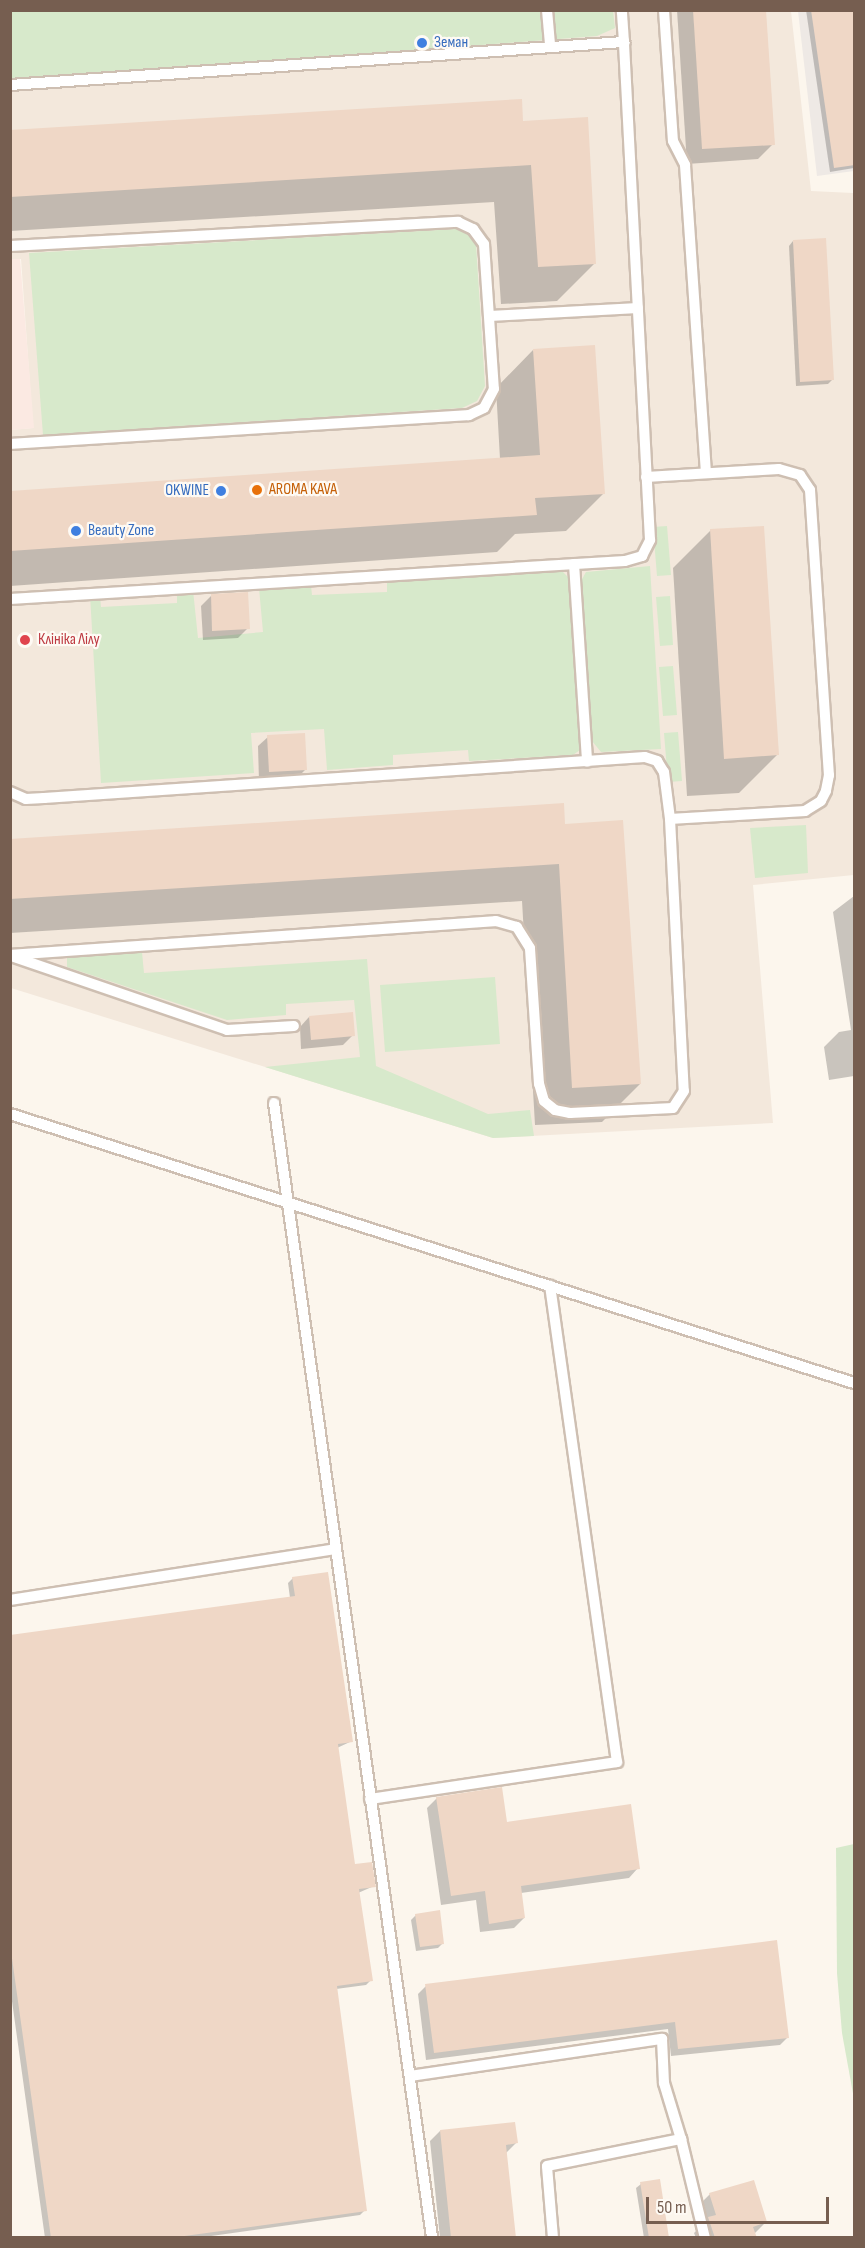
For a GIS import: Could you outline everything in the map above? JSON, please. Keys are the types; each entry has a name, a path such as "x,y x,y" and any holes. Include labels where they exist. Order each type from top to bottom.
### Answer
{"lane":[{"path":"547,10 550,47"},
{"path":"10,599 574,564 642,556 650,540 622,10"},
{"path":"664,10 672,141 685,165 706,472"},
{"path":"10,86 624,42"},
{"path":"10,246 458,222 473,229 484,244 494,388 484,408 469,415 10,444"},
{"path":"490,316 638,308"},
{"path":"646,477 706,472 791,471 806,480 810,490 829,775 821,801 805,811 670,819"},
{"path":"574,564 586,762"},
{"path":"10,792 26,799 645,758 657,761 664,772 670,819 684,1091 673,1108 570,1113 555,1110 544,1101 539,1084 530,948 517,927 496,921 10,956"},
{"path":"10,956 227,1030 294,1026"},
{"path":"274,1102 285,1202 432,2238"},
{"path":"10,1114 855,1383"},
{"path":"370,1799 617,1762 550,1286"},
{"path":"10,1600 335,1549"},
{"path":"410,2076 662,2039 664,2083 681,2139 705,2238"},
{"path":"553,2238 547,2166 681,2139"}],"shaded area":[{"path":"11,11 791,11 811,191 853,193 854,875 753,885 773,1123 493,1138 11,988 10,430 33,428 21,259 11,259"},
{"path":"798,11 854,11 854,171 817,176"},
{"path":"11,259 20,259 34,428 11,430"}],"green space":[{"path":"613,10 615,28 597,36 11,82 10,11"},
{"path":"456,229 467,232 476,244 485,386 477,401 462,408 43,435 29,253"},
{"path":"667,526 671,575 657,576 653,527"},
{"path":"650,566 661,749 601,752 592,741 581,581 586,572"},
{"path":"562,571 569,578 580,750 573,755 469,761 468,750 393,755 393,765 327,770 324,729 251,733 254,773 101,783 90,595 100,595 101,607 177,603 177,591 193,590 198,638 263,632 259,588 311,586 312,595 387,592 387,579"},
{"path":"670,596 673,645 660,646 656,597"},
{"path":"673,666 677,715 663,716 659,667"},
{"path":"678,732 682,781 668,782 664,733"},
{"path":"806,825 808,873 755,878 750,828"},
{"path":"142,952 144,973 367,959 376,1066 488,1114 530,1110 534,1136 493,1138 265,1067 360,1057 354,1000 286,1004 286,1015 227,1020 67,967 67,957"},
{"path":"495,977 500,1044 385,1052 380,985"},
{"path":"854,1844 854,2099 842,2033 837,1973 836,1848"}],"building":[{"path":"693,10 766,10 775,145 702,149"},
{"path":"811,10 855,10 855,165 834,168"},
{"path":"522,99 523,121 588,117 596,264 538,267 531,165 10,197 10,130"},
{"path":"826,238 834,380 800,382 793,240"},
{"path":"595,345 605,494 535,498 537,515 10,551 10,491 540,455 533,349"},
{"path":"764,526 779,755 724,759 710,529"},
{"path":"248,592 250,629 212,631 211,594"},
{"path":"305,733 307,770 269,772 267,735"},
{"path":"564,803 565,824 623,820 641,1084 572,1088 559,864 10,899 10,839"},
{"path":"353,1012 355,1036 311,1040 309,1016"},
{"path":"328,1572 353,1742 338,1744 355,1864 372,1862 376,1887 359,1889 373,1981 337,1986 367,2211 170,2238 51,2238 10,1944 10,1635 295,1596 292,1577"},
{"path":"502,1787 507,1822 631,1804 640,1869 521,1886 525,1918 489,1924 485,1891 451,1896 436,1797"},
{"path":"440,1910 444,1944 420,1947 415,1914"},
{"path":"777,1940 789,2038 678,2049 675,2022 434,2053 425,1984"},
{"path":"515,2122 518,2143 506,2145 516,2238 451,2238 440,2130"},
{"path":"660,2179 669,2238 649,2238 640,2182"},
{"path":"754,2180 767,2222 753,2227 757,2238 715,2238 708,2217 716,2215 709,2193"}],"place":[{"name":"Земан","path":"422,43"},
{"name":"AROMA KAVA","path":"257,490"},
{"name":"OKWINE","path":"221,491"},
{"name":"Beauty Zone","path":"76,531"},
{"name":"Клініка Лілу","path":"25,640"}]}
